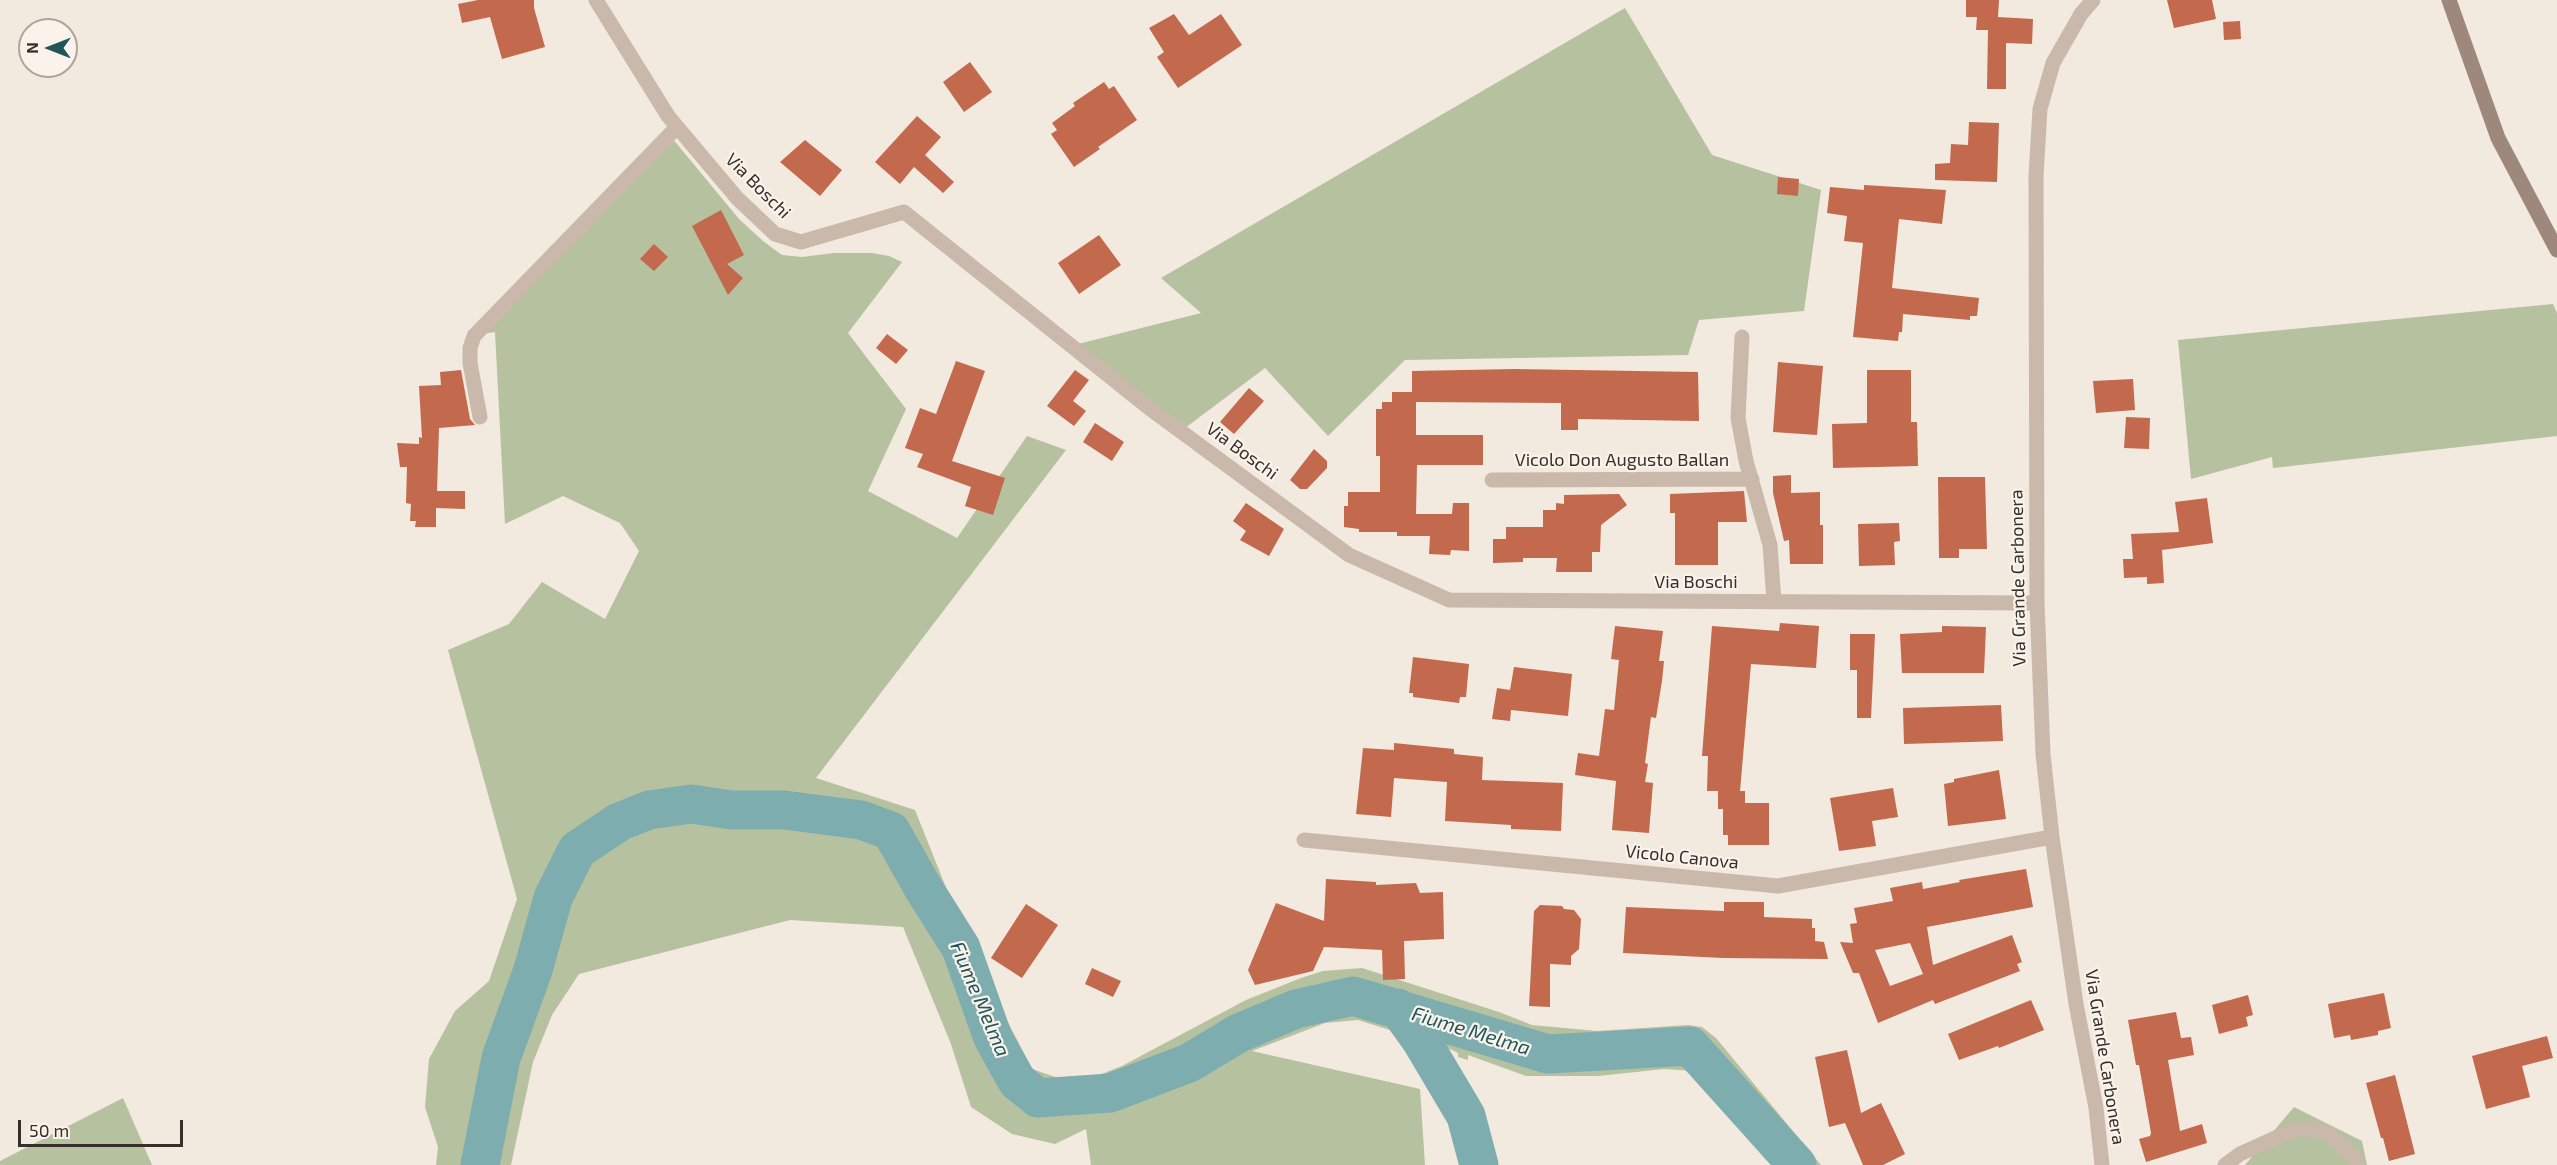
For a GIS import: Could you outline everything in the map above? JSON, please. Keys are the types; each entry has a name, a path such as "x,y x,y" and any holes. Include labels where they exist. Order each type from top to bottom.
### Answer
{"street":[{"name":"Via Boschi","path":"596,0 668,116 737,198 776,234 801,242 904,212 1149,408 1349,555 1449,600 2037,603"},
{"name":"Via Grande Carbonera","path":"2093,0 2079,7 2053,63 2040,109 2036,176 2037,603 2043,754 2052,837 2073,983 2096,1108 2102,1165"},
{"path":"2449,0 2498,138 2557,250"},
{"path":"480,417 470,363 470,348 474,336 677,127"},
{"name":"Vicolo Don Augusto Ballan","path":"1742,337 1738,418 1770,545 1774,602"},
{"name":"Vicolo Don Augusto Ballan","path":"1492,480 1752,480"},
{"name":"Vicolo Canova","path":"1304,840 1778,886 2052,837"},
{"path":"2225,1165 2240,1154 2295,1130 2312,1130 2329,1134 2354,1157 2357,1165"}],"green space":[{"path":"1625,8 1712,155 1821,190 1804,311 1699,320 1688,355 1405,360 1328,436 1265,368 1185,428 1070,346 1201,313 1161,278"},
{"path":"672,138 739,219 782,255 802,257 834,253 872,253 889,256 902,262 848,333 906,409 868,491 957,538 1027,436 1066,450 816,778 915,810 971,950 1032,1069 1076,1084 1122,1066 1246,1000 1323,971 1362,968 1499,1012 1532,1025 1597,1031 1688,1025 1702,1027 1716,1038 1821,1165 1772,1165 1708,1082 1694,1071 1664,1069 1598,1076 1526,1076 1468,1055 1468,1060 1458,1057 1458,1053 1450,1049 1358,1020 1325,1023 1252,1051 1420,1089 1425,1165 1091,1165 1086,1129 1055,1144 1012,1134 971,1107 951,1044 903,927 790,920 579,974 552,1015 533,1062 511,1165 436,1165 438,1147 425,1107 429,1059 455,1011 489,981 517,899 448,650 509,624 542,582 605,619 639,551 620,523 563,496 505,524 495,332 482,334"},
{"path":"2553,304 2557,313 2557,436 2273,468 2272,457 2191,479 2178,340"},
{"path":"123,1098 152,1165 0,1165 0,1161"},
{"path":"2294,1107 2362,1141 2367,1165 2245,1165"}],"building":[{"path":"478,0 534,0 534,8 545,47 502,59 490,17 462,23 458,4"},
{"path":"1966,0 1999,0 1998,17 2033,19 2032,44 2006,43 2006,89 1987,89 1988,30 1976,30 1977,17 1966,17"},
{"path":"2167,0 2212,0 2216,19 2174,28"},
{"path":"1174,14 1189,35 1221,14 1242,45 1178,88 1157,57 1164,52 1149,28"},
{"path":"2240,21 2241,39 2224,40 2223,22"},
{"path":"970,62 992,92 964,112 943,82"},
{"path":"1104,82 1109,89 1114,86 1137,120 1074,167 1051,134 1057,130 1052,123 1075,106 1073,103"},
{"path":"917,116 941,137 925,155 954,182 943,193 914,167 900,184 875,162"},
{"path":"1969,122 1999,123 1997,182 1935,180 1935,164 1950,163 1951,144 1968,145"},
{"path":"805,140 842,170 820,196 780,162"},
{"path":"1778,177 1799,179 1798,196 1777,194"},
{"path":"1864,185 1946,190 1942,224 1899,219 1892,288 1979,298 1977,316 1970,316 1970,320 1903,314 1902,332 1899,332 1898,341 1853,337 1863,243 1844,241 1847,216 1827,213 1830,187 1864,190"},
{"path":"721,210 744,255 727,264 743,278 728,295 692,226"},
{"path":"1099,235 1121,265 1079,294 1058,263"},
{"path":"654,244 668,257 654,271 640,259"},
{"path":"887,334 908,350 896,364 876,348"},
{"path":"956,361 985,371 952,461 1005,478 993,515 965,506 971,487 917,467 923,454 905,448 920,408 936,414"},
{"path":"1778,362 1823,366 1817,435 1773,432"},
{"path":"1515,369 1698,372 1699,421 1578,419 1578,430 1561,430 1561,403 1416,402 1416,435 1483,435 1483,465 1417,465 1416,514 1452,514 1453,503 1469,503 1469,551 1451,550 1450,555 1429,554 1430,536 1397,536 1397,532 1359,532 1359,529 1344,527 1344,506 1348,506 1348,492 1380,492 1380,456 1376,456 1376,409 1382,409 1382,402 1392,402 1392,392 1412,392 1412,371"},
{"path":"461,370 470,419 475,425 439,428 437,491 465,491 465,509 436,508 436,527 415,527 416,521 410,521 411,504 406,503 407,467 400,467 397,443 419,444 419,437 422,438 419,386 441,385 440,372"},
{"path":"1075,370 1089,380 1073,401 1086,411 1074,426 1047,406"},
{"path":"1867,370 1911,370 1911,422 1917,422 1918,466 1833,468 1832,424 1867,423"},
{"path":"2133,379 2135,410 2096,413 2093,381"},
{"path":"1249,388 1264,401 1234,434 1220,422"},
{"path":"2126,417 2150,418 2149,449 2124,448"},
{"path":"1095,423 1124,442 1112,461 1083,442"},
{"path":"1314,449 1327,461 1327,468 1307,489 1300,489 1290,480"},
{"path":"1791,475 1791,493 1820,492 1823,564 1790,564 1789,540 1784,541 1773,493 1773,476"},
{"path":"1938,477 1985,477 1987,549 1959,549 1959,558 1939,558"},
{"path":"1744,491 1747,522 1718,522 1718,565 1675,565 1675,513 1670,513 1670,494"},
{"path":"1619,494 1627,505 1601,525 1600,552 1592,552 1592,572 1556,572 1557,558 1523,558 1523,562 1493,563 1493,539 1506,539 1506,527 1543,527 1543,510 1556,510 1556,503 1564,504 1564,495"},
{"path":"2207,498 2213,543 2162,550 2164,583 2147,584 2147,577 2124,578 2123,559 2133,559 2131,534 2179,532 2175,502"},
{"path":"1246,503 1284,529 1269,556 1240,540 1246,531 1233,521"},
{"path":"1899,523 1900,541 1894,542 1895,565 1859,566 1858,524"},
{"path":"1780,623 1819,626 1816,668 1751,664 1740,791 1745,791 1745,803 1769,803 1769,845 1728,845 1728,835 1723,835 1723,809 1718,809 1718,791 1707,791 1708,756 1702,756 1712,626 1779,631"},
{"path":"1615,626 1663,631 1659,661 1664,661 1662,681 1656,718 1651,717 1645,763 1648,764 1645,782 1653,783 1649,833 1612,830 1616,781 1575,775 1578,753 1599,756 1605,709 1614,710 1619,660 1611,659"},
{"path":"1942,626 1986,627 1984,673 1902,673 1900,634 1942,632"},
{"path":"1850,634 1875,634 1871,718 1857,718 1857,670 1850,670"},
{"path":"1413,657 1469,664 1466,697 1460,697 1459,703 1413,697 1413,693 1409,693"},
{"path":"1514,667 1572,674 1568,716 1511,710 1510,721 1492,719 1497,688 1510,690"},
{"path":"2001,705 2003,741 1904,744 1903,708"},
{"path":"1394,743 1454,749 1454,754 1483,757 1482,780 1563,783 1561,831 1511,829 1511,825 1445,821 1447,782 1394,778 1391,817 1356,814 1363,748 1394,750"},
{"path":"1999,770 2006,819 1948,826 1944,784 1954,782 1954,779"},
{"path":"1893,788 1898,817 1872,821 1876,846 1839,851 1830,798"},
{"path":"2026,869 2033,907 1927,927 1933,965 2012,935 2022,962 2017,964 2020,971 1935,1004 1933,1000 1878,1023 1859,973 1853,973 1840,942 1853,943 1850,924 1857,923 1854,908 1893,901 1890,888 1922,882 1923,889 1960,882 1959,880","holes":["1910,943 1923,974 1890,986 1875,950"]},
{"path":"1326,879 1376,882 1376,885 1416,883 1420,893 1443,892 1444,939 1404,941 1405,979 1383,980 1382,950 1324,947 1313,971 1255,985 1248,970 1276,903 1324,921"},
{"path":"1724,902 1764,902 1764,917 1812,919 1815,941 1824,942 1828,959 1723,958 1623,953 1626,907 1724,911"},
{"path":"1026,904 1058,925 1022,978 991,958"},
{"path":"1540,905 1562,906 1564,909 1574,910 1581,919 1579,949 1571,956 1571,965 1550,964 1550,1007 1529,1006 1534,911"},
{"path":"1092,968 1121,981 1113,997 1085,984"},
{"path":"2384,993 2391,1028 2378,1031 2378,1035 2351,1040 2350,1035 2334,1038 2328,1004"},
{"path":"2248,995 2253,1015 2246,1017 2248,1026 2219,1034 2212,1005"},
{"path":"2031,1000 2044,1030 1999,1048 1998,1046 1959,1060 1948,1034"},
{"path":"2176,1012 2181,1038 2191,1037 2194,1055 2168,1060 2180,1131 2202,1124 2207,1143 2146,1162 2139,1139 2150,1136 2151,1133 2139,1065 2136,1065 2128,1020"},
{"path":"2547,1036 2553,1058 2522,1066 2530,1097 2486,1109 2472,1056"},
{"path":"1847,1050 1861,1113 1881,1103 1905,1154 1883,1165 1863,1165 1845,1123 1829,1127 1815,1057"},
{"path":"2395,1075 2415,1154 2389,1161 2366,1083"}],"waterway":[{"name":"Fiume Melma","path":"480,1165 501,1058 533,970 553,898 577,850 619,822 649,810 691,804 732,810 784,810 861,820 891,831 961,948 993,1038 1017,1081 1038,1098 1110,1093 1189,1063 1239,1033 1296,1009 1353,996 1548,1054 1690,1046 1797,1165"},
{"path":"1398,1008 1421,1040 1466,1116 1479,1165"}]}
